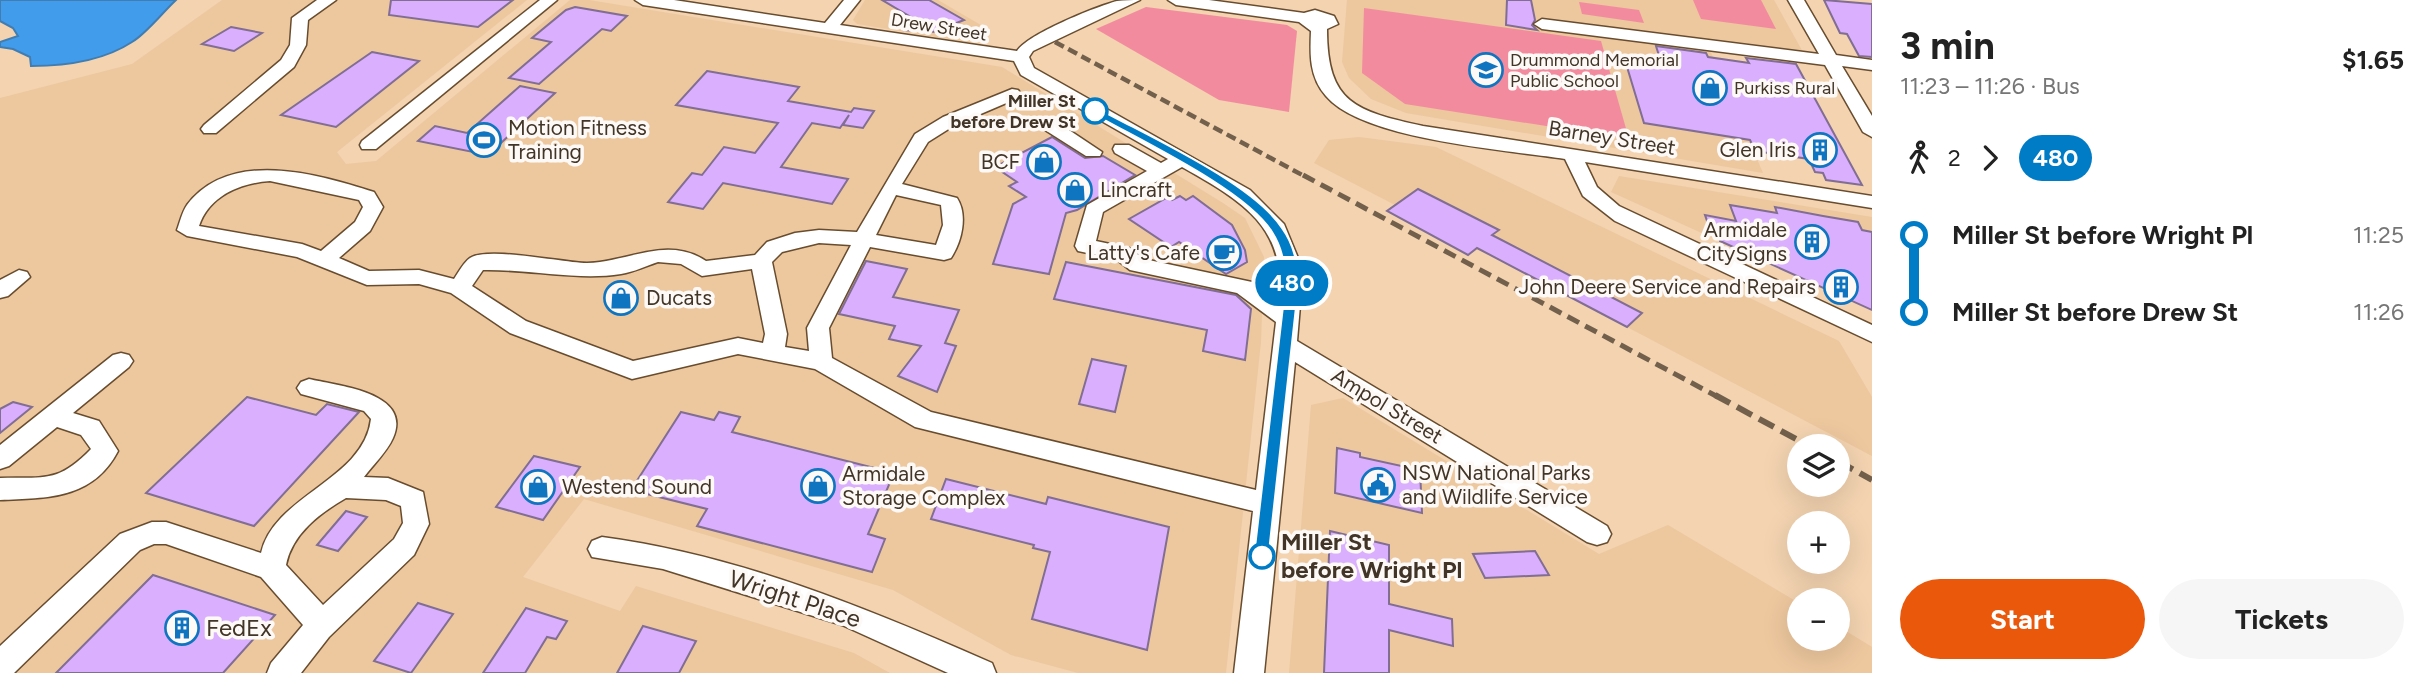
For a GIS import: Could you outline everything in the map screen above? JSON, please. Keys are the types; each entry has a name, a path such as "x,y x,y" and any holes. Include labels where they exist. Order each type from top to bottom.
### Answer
{"street":[{"path":"209,129 288,63 298,45 300,18 328,0"},
{"path":"369,145 549,0"},
{"name":"Drew Street","path":"643,0 1021,57"},
{"path":"828,29 852,0"},
{"path":"1132,0 1034,44 1021,57 1027,71 1243,194 1277,229 1292,270 1249,673"},
{"path":"1176,0 1316,15"},
{"path":"1796,0 1872,132"},
{"name":"Barney Street","path":"1316,15 1320,65 1325,82 1349,105 1380,121 1423,131 1872,202"},
{"path":"1542,24 1872,65"},
{"path":"821,362 818,328 890,188 921,138 949,121 1012,94"},
{"path":"1051,126 1093,152"},
{"path":"1122,149 1161,171"},
{"path":"1573,154 1581,181 1597,202 1872,334"},
{"path":"1182,159 1094,209 1085,246 1122,253 1137,265 1244,287 1288,320"},
{"path":"323,261 363,226 373,207 367,196 342,188 271,175 248,177 218,190 195,208 187,230 302,251 323,261 367,278 419,276 459,288 518,327 632,370 738,346 821,362 924,420 1268,504"},
{"path":"772,353 776,334 761,261 768,249 799,237 838,237 944,253 953,225 950,202 916,191 890,188"},
{"path":"1106,250 1134,235"},
{"path":"459,288 477,263 523,262 585,270 622,267 657,255 685,258 702,269 761,261"},
{"path":"1164,258 1188,275"},
{"path":"0,290 19,277"},
{"name":"Ampol Street","path":"1285,345 1597,534"},
{"path":"0,459 121,360"},
{"path":"271,568 276,545 310,506 342,487 383,435 384,416 372,404 309,388"},
{"path":"0,489 43,488 77,480 105,451 90,428 54,416"},
{"path":"282,673 319,628 404,547 416,524 414,500 388,489 342,487"},
{"path":"0,666 130,542 152,533 166,533 271,568 315,616 319,628"},
{"name":"Wright Place","path":"602,549 663,557 848,614 981,673"}],"shaded area":[{"path":"222,0 527,0 337,152 346,164 376,161 570,0 589,0 1002,67 1223,203 1245,218 1264,257 1261,342 1226,673 1078,673 1011,655 893,590 584,499 523,577 620,611 636,586 854,653 890,673 0,673 0,98 132,64"},
{"path":"865,0 938,0 991,31 968,42 857,24 853,20"},
{"name":"Drummond Memorial Public School","path":"1347,0 1774,0 1804,54 1614,28 1709,48 1763,173 1406,113 1371,99 1349,78 1342,62"},
{"path":"1693,0 1761,0 1776,29 1701,19"},
{"path":"1579,2 1639,10 1644,23 1582,14"},
{"path":"1146,7 1287,25 1297,31 1289,112 1219,100 1096,29"},
{"path":"1364,8 1601,41 1629,139 1405,104 1362,73"},
{"path":"1359,137 1436,147 1839,341 1872,397 1872,456 1850,444 1850,434 1830,434 1477,248 1468,255 1387,211 1395,205 1314,163 1329,140"},
{"path":"1619,176 1872,217 1872,310 1611,192"},
{"path":"1343,398 1599,554 1668,525 1787,596 1787,651 1850,651 1850,633 1872,647 1872,673 1289,673 1311,405"}],"water":[{"path":"0,0 176,0 143,34 109,54 57,65 31,66 30,57 13,49 0,47 0,42 18,36 13,28 0,21"}],"building":[{"path":"391,0 513,0 478,27 389,15"},
{"path":"882,0 929,0 964,20 954,24 972,34 902,30 921,23"},
{"path":"1507,0 1531,0 1535,20 1532,25 1537,30 1506,25"},
{"path":"1824,0 1872,4 1872,57 1859,56 1847,34 1840,33"},
{"path":"575,7 627,16 611,31 602,29 539,84 509,78 551,42 532,38 566,10"},
{"path":"231,27 262,33 234,51 202,44"},
{"path":"1656,46 1706,53 1708,57 1749,63 1746,58 1796,64 1862,185 1826,180 1823,173 1815,172 1809,159 1755,151 1750,140 1644,123 1624,57 1661,62"},
{"path":"372,52 419,61 336,127 281,115"},
{"path":"707,71 799,87 788,101 851,112 854,108 874,111 863,128 843,125 849,115 840,128 812,123 781,167 848,179 832,204 723,183 703,209 668,202 692,173 702,175 724,147 755,153 778,123 676,105"},
{"path":"520,86 555,93 488,155 418,141 435,126 467,133"},
{"path":"1052,137 1085,158 1103,156 1135,175 1077,210 1066,213 1049,274 993,264 1013,204 1026,197 1009,186 1017,182 995,167"},
{"path":"1418,189 1499,230 1492,235 1642,313 1627,327 1477,248 1468,255 1387,211"},
{"path":"1180,196 1186,200 1193,196 1232,225 1245,250 1247,262 1226,274 1179,242 1171,247 1129,219 1168,197 1172,200"},
{"path":"1730,205 1777,213 1775,207 1858,222 1862,230 1872,232 1872,310 1720,241 1719,236 1712,235 1705,215 1736,221"},
{"path":"866,261 907,269 893,297 959,310 945,343 956,346 937,392 898,376 921,346 889,339 895,326 839,314"},
{"path":"1066,262 1236,295 1251,309 1245,360 1203,351 1207,330 1054,299"},
{"path":"1092,359 1126,366 1115,412 1079,404"},
{"path":"247,397 316,415 327,404 359,412 254,526 146,493"},
{"path":"13,402 32,407 0,433 0,409"},
{"path":"681,412 714,420 719,412 740,417 732,432 894,473 868,534 885,539 872,572 697,526 707,509 631,490"},
{"name":"NSW National Parks and Wildlife Service","path":"1337,448 1360,453 1360,457 1420,470 1422,513 1335,493"},
{"name":"Westend Sound","path":"534,456 580,467 543,520 496,507"},
{"path":"946,479 1046,504 1048,497 1169,527 1147,650 1032,619 1050,552 1033,548 1034,545 931,519"},
{"path":"346,511 367,517 338,551 317,545"},
{"path":"1330,531 1389,545 1389,604 1452,619 1453,646 1389,630 1389,673 1324,673"},
{"path":"1535,551 1549,575 1485,578 1473,554"},
{"name":"FedEx","path":"153,575 275,615 223,673 56,673"},
{"path":"418,603 453,614 411,673 374,661"},
{"path":"526,608 567,621 556,639 547,637 525,673 483,673"},
{"path":"643,626 696,641 679,673 617,673"}],"railway":[{"path":"1055,42 1306,177"},
{"path":"1303,175 1718,397"},
{"path":"1715,395 1787,434"},
{"path":"1850,468 1872,480"}],"bus line":[{"name":"480","path":"1095,111 1243,194 1277,229 1286,248 1292,270 1291,289 1262,556"}],"place":[{"name":"Drummond Memorial Public School","path":"1486,70"},
{"name":"Purkiss Rural","path":"1710,88"},
{"name":"Miller St before Drew St","path":"1095,111"},
{"name":"Motion Fitness Training","path":"484,140"},
{"name":"Glen Iris","path":"1820,150"},
{"name":"BCF","path":"1044,162"},
{"name":"Lincraft","path":"1075,190"},
{"name":"Armidale CitySigns","path":"1812,242"},
{"name":"Latty's Cafe","path":"1224,253"},
{"name":"John Deere Service and Repairs","path":"1841,287"},
{"name":"Ducats","path":"621,298"},
{"name":"NSW National Parks and Wildlife Service","path":"1378,485"},
{"name":"Armidale Storage Complex","path":"818,486"},
{"name":"Westend Sound","path":"538,487"},
{"name":"Miller St before Wright Pl","path":"1262,556"},
{"name":"FedEx","path":"182,628"}]}
